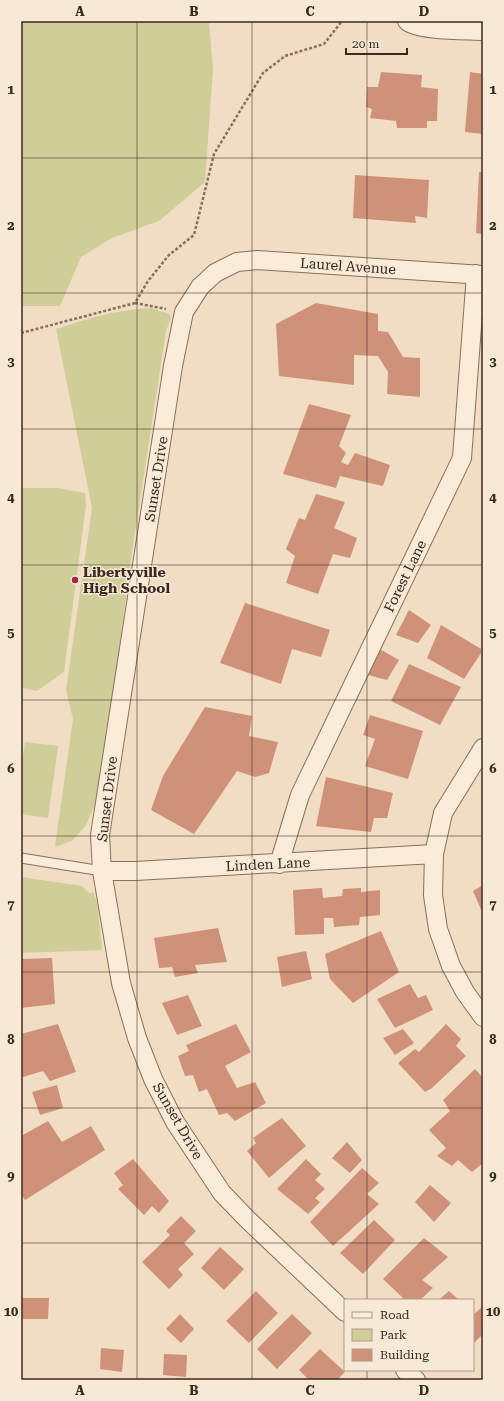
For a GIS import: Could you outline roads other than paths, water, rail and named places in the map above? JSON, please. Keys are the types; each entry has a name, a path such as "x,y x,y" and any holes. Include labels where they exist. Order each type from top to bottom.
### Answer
{"street":[{"path":"407,21 409,24 420,27 483,31"},
{"name":"Laurel Avenue","path":"215,273 236,262 257,260 479,275"},
{"name":"Sunset Drive","path":"215,273 200,287 184,312 173,366 100,835 102,871 121,983 137,1038 153,1078 175,1122 222,1193 247,1219 344,1311"},
{"name":"Forest Lane","path":"279,864 300,794 462,458 479,275"},
{"path":"483,748 443,813 434,854 433,896 438,929 451,966 465,992 483,1017"},
{"name":"Linden Lane","path":"102,871 135,871 279,864 434,854"},
{"path":"406,1371 416,1380"}],"lane":[{"path":"21,858 102,871"}],"place":[{"name":"Libertyville High School","path":"75,580"}]}
